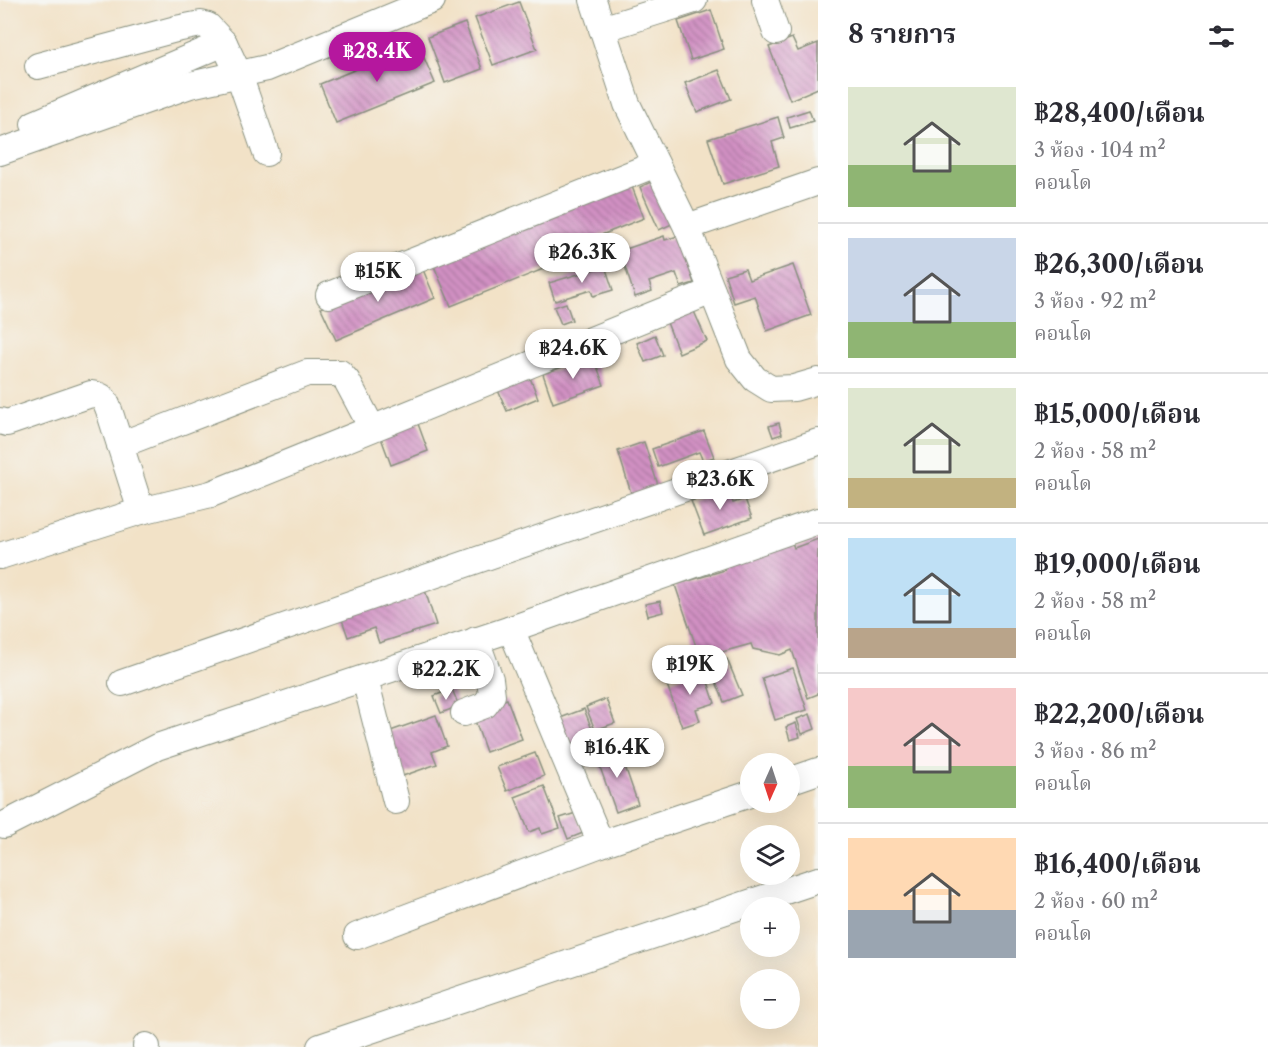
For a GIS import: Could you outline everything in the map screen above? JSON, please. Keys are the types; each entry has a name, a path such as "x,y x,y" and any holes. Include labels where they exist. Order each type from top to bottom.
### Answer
{"street":[{"path":"0,152 190,85 267,68 432,0"},
{"path":"593,0 627,104 687,227 739,359 755,379 771,389 794,388 818,381"},
{"path":"602,29 694,0"},
{"path":"765,0 776,32"},
{"path":"38,66 201,24 216,32 224,43 239,75 266,153"},
{"path":"0,137 224,43"},
{"path":"329,295 656,164"},
{"path":"687,227 818,182"},
{"path":"0,556 141,511 211,494 712,291"},
{"path":"120,445 307,374 324,371 340,373 347,381 372,428"},
{"path":"2,424 91,394 99,395 105,399 109,410 141,511"},
{"path":"122,683 818,442"},
{"path":"4,825 157,747 365,679 818,521"},
{"path":"511,629 601,844"},
{"path":"464,713 485,705 492,695 490,679 476,639"},
{"path":"365,679 396,801"},
{"path":"800,777 818,771"},
{"path":"357,936 601,844 740,797"},
{"path":"321,1047 818,880"}],"building":[{"path":"519,2 537,49 493,65 475,18"},
{"path":"711,10 724,49 691,60 678,21"},
{"path":"465,23 482,69 445,83 428,37"},
{"path":"792,38 798,51 818,43 818,88 790,100 769,47"},
{"path":"418,44 435,83 336,123 320,84"},
{"path":"719,70 731,99 697,112 685,83"},
{"path":"809,110 813,121 790,128 787,117"},
{"path":"778,117 784,138 772,142 779,166 723,184 708,139"},
{"path":"653,181 672,224 659,230 640,187"},
{"path":"631,184 644,218 599,236 603,245 451,306 431,259"},
{"path":"664,236 665,240 678,236 694,283 681,287 676,273 649,282 652,291 635,297 620,251"},
{"path":"421,265 435,298 336,340 321,308"},
{"path":"793,265 811,315 767,331 755,296 734,303 725,275 745,269 749,280"},
{"path":"605,266 613,290 593,296 591,290 555,301 549,283"},
{"path":"566,303 572,320 561,324 554,307"},
{"path":"693,309 707,341 679,353 666,320"},
{"path":"655,335 663,355 645,362 637,343"},
{"path":"593,356 604,385 553,403 543,374"},
{"path":"529,375 538,398 507,411 497,388"},
{"path":"414,413 428,451 391,465 377,427"},
{"path":"779,423 782,434 773,437 769,426"},
{"path":"704,431 714,457 703,461 699,452 658,467 652,449"},
{"path":"644,442 659,488 632,496 618,451"},
{"path":"728,488 733,503 745,499 752,518 704,535 691,501"},
{"path":"790,537 794,548 818,539 818,694 808,698 792,650 780,655 753,649 751,644 700,658 675,585 725,570 721,560"},
{"path":"424,587 436,625 379,643 374,628 348,637 340,614"},
{"path":"660,601 663,612 648,616 645,604"},
{"path":"727,659 742,695 724,702 710,666"},
{"path":"793,668 807,710 775,720 762,678"},
{"path":"704,670 715,703 696,709 700,721 682,727 666,682"},
{"path":"452,689 459,706 441,713 434,696"},
{"path":"507,699 522,739 486,752 472,712"},
{"path":"606,699 615,723 595,730 586,707"},
{"path":"584,709 599,747 569,758 555,720"},
{"path":"810,714 815,729 802,734 797,719"},
{"path":"436,715 447,746 432,752 437,764 397,778 382,734"},
{"path":"796,723 800,737 790,740 786,727"},
{"path":"618,746 638,804 616,812 595,753"},
{"path":"535,753 544,776 507,791 497,767"},
{"path":"544,786 560,828 542,834 540,828 529,832 515,797"},
{"path":"576,813 583,833 568,839 560,818"}]}
